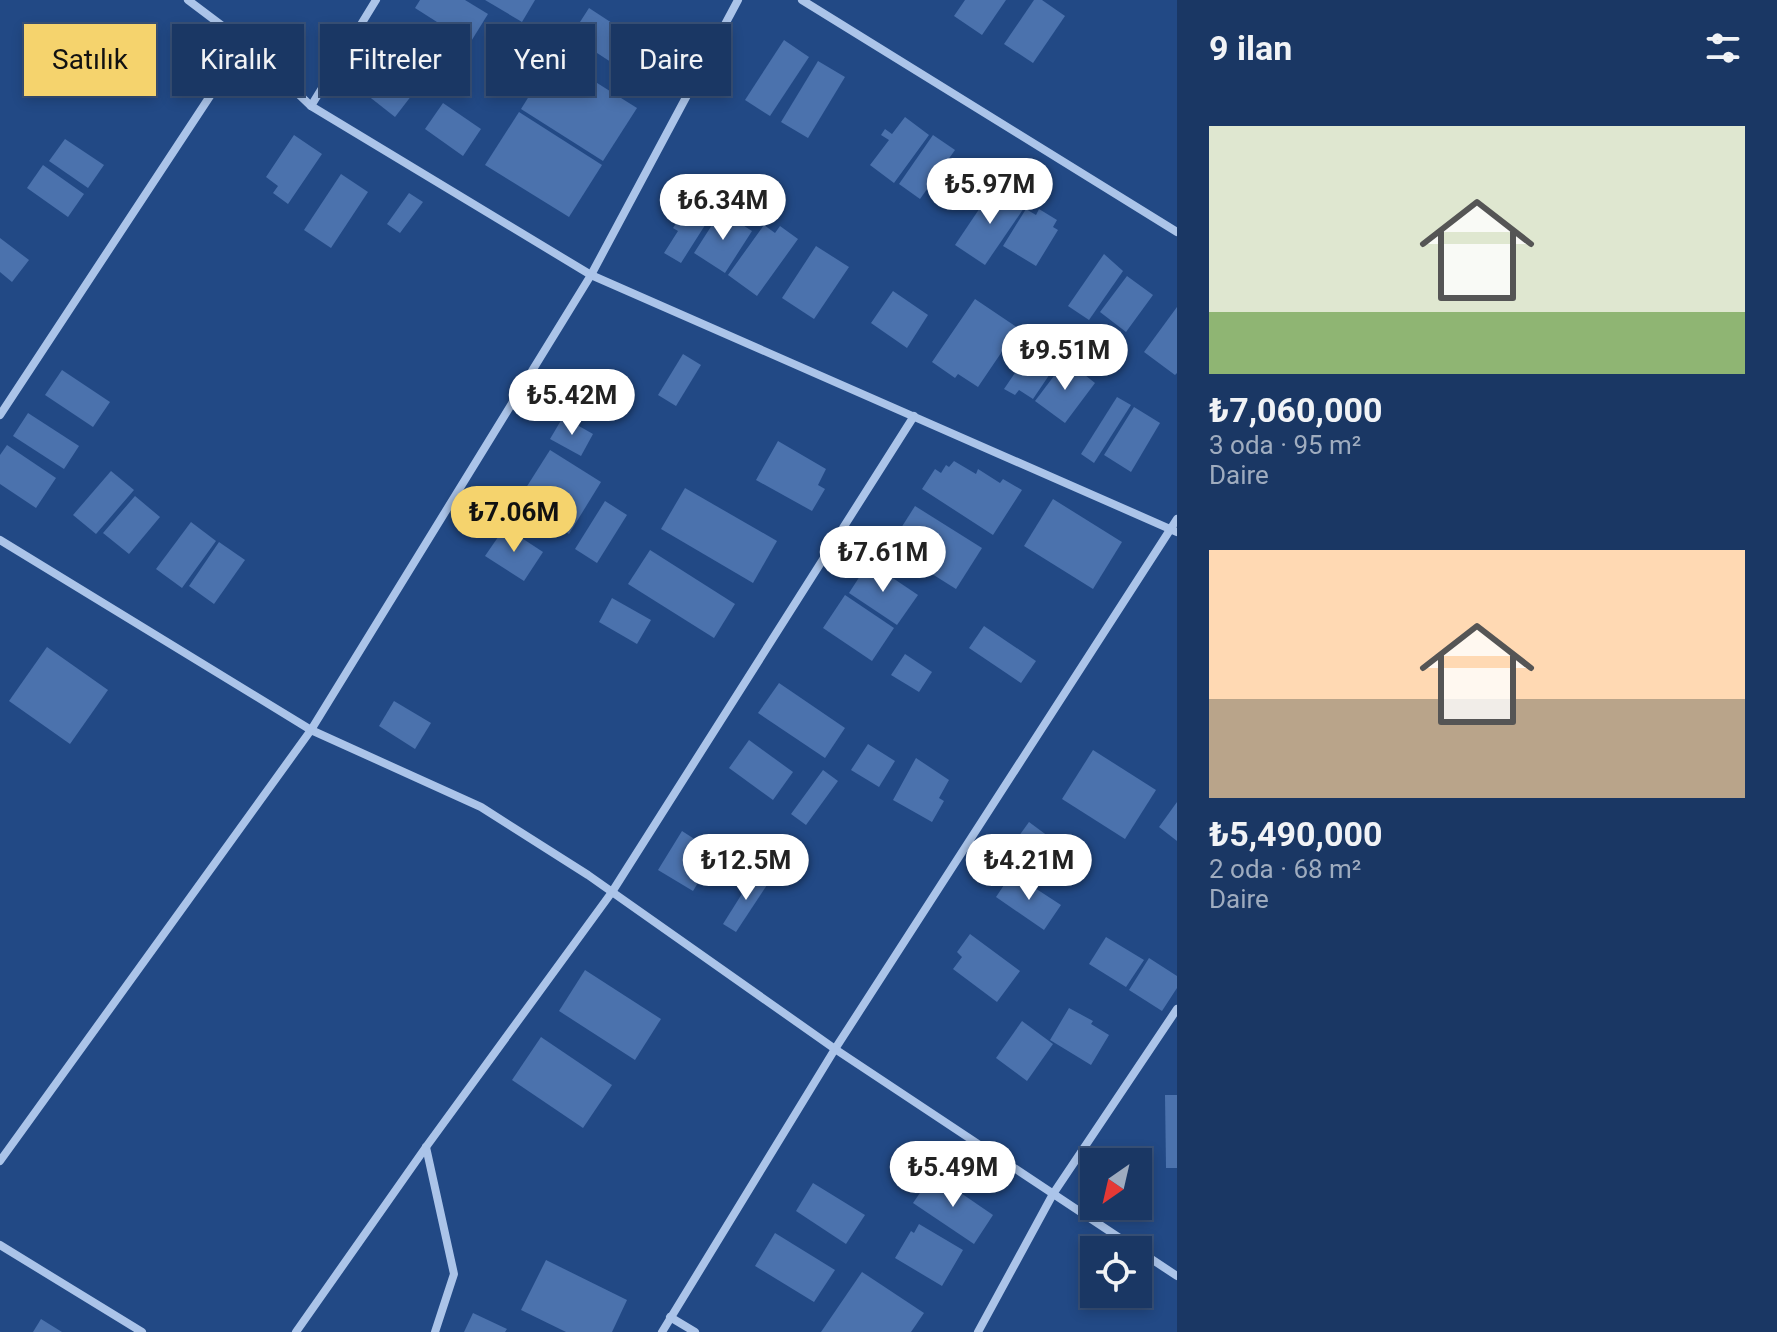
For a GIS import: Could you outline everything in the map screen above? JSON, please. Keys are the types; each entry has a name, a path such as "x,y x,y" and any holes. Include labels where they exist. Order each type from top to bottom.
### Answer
{"street":[{"path":"188,0 220,24"},
{"path":"311,106 376,0"},
{"path":"0,1161 311,730 591,275 738,0"},
{"path":"802,0 1177,232"},
{"path":"0,415 210,96"},
{"path":"301,96 311,106 591,275 1174,531"},
{"path":"296,1332 612,892 914,416"},
{"path":"662,1332 835,1049 1174,531 1177,519"},
{"path":"0,540 311,730 481,807 612,892 835,1049 1177,1276"},
{"path":"978,1332 1053,1194 1177,1009"},
{"path":"426,1147 454,1274 435,1332"},
{"path":"0,1245 142,1332"},
{"path":"670,1317 695,1332"}],"building":[{"path":"420,0 465,0 488,14 470,43 470,24 440,24 415,8"},
{"path":"485,0 535,0 522,22"},
{"path":"965,0 1006,0 982,35 954,16"},
{"path":"1034,0 1042,0 1065,16 1033,63 1004,44"},
{"path":"589,8 614,24 611,24 611,62 595,52 595,24 579,24"},
{"path":"784,40 809,57 770,116 745,100"},
{"path":"818,61 845,77 808,138 781,122"},
{"path":"595,82 611,92 611,96 618,96 637,108 603,161 521,109 529,96 595,96"},
{"path":"368,96 411,96 395,117"},
{"path":"443,103 481,129 463,156 425,129"},
{"path":"519,112 602,165 569,217 485,165"},
{"path":"905,117 929,135 894,183 870,165 889,140 881,135 885,129 892,134"},
{"path":"294,135 322,154 288,204 273,193 278,186 266,177"},
{"path":"933,135 955,150 920,199 899,184"},
{"path":"65,139 104,165 88,188 49,161"},
{"path":"43,165 84,194 68,217 27,188"},
{"path":"341,174 368,192 331,248 304,230"},
{"path":"707,176 728,189 681,263 664,253 678,231 673,228"},
{"path":"994,187 1024,208 985,265 955,245"},
{"path":"409,193 423,202 400,233 387,224"},
{"path":"1026,209 1036,215 1039,209 1057,220 1053,227 1058,230 1036,266 1003,246"},
{"path":"721,211 752,231 725,273 694,253"},
{"path":"764,225 775,233 780,226 798,239 757,296 728,275"},
{"path":"0,238 29,260 12,282 0,272"},
{"path":"816,246 849,267 814,319 782,298"},
{"path":"1104,254 1123,271 1089,320 1068,306"},
{"path":"1127,276 1153,295 1126,332 1100,312"},
{"path":"893,291 928,315 907,348 871,323"},
{"path":"975,299 1018,328 978,387 958,374 955,378 932,362"},
{"path":"1177,307 1177,373 1175,375 1144,352"},
{"path":"1040,336 1053,345 1049,351 1060,359 1033,399 1019,390 1015,395 1004,389"},
{"path":"683,354 701,365 676,406 658,395"},
{"path":"1066,360 1095,383 1065,423 1035,401"},
{"path":"590,369 614,384 601,405 577,391"},
{"path":"62,370 110,402 93,427 45,395"},
{"path":"1117,397 1131,405 1094,463 1081,454"},
{"path":"1134,407 1160,423 1131,472 1104,455"},
{"path":"28,413 79,446 64,469 13,436"},
{"path":"563,417 593,434 581,456 550,439"},
{"path":"778,441 826,469 818,485 825,489 812,511 756,480"},
{"path":"7,445 56,478 36,508 0,484 0,455"},
{"path":"550,450 601,482 569,534 517,502"},
{"path":"954,461 976,474 978,469 1000,483 1003,479 1022,490 993,535 922,489 935,469 941,473 946,465 949,467"},
{"path":"111,471 134,490 96,534 73,515"},
{"path":"685,488 777,541 753,583 661,529"},
{"path":"135,496 160,517 129,554 103,533"},
{"path":"1053,499 1122,542 1093,589 1024,546"},
{"path":"605,501 627,515 597,563 575,549"},
{"path":"915,506 982,548 956,589 889,547"},
{"path":"191,522 216,541 182,588 156,569"},
{"path":"505,527 543,552 524,581 485,556"},
{"path":"219,542 245,560 214,604 189,586"},
{"path":"650,550 735,604 714,638 628,584"},
{"path":"869,562 918,595 897,625 849,593"},
{"path":"845,595 894,628 872,661 823,628"},
{"path":"612,598 651,620 637,644 599,622"},
{"path":"984,626 1036,661 1021,683 969,648"},
{"path":"47,647 108,690 70,744 9,701"},
{"path":"905,654 932,672 919,692 891,675"},
{"path":"779,683 845,728 825,758 758,713"},
{"path":"394,701 431,723 415,749 379,726"},
{"path":"749,740 793,772 773,800 729,768"},
{"path":"868,744 895,761 879,787 851,770"},
{"path":"1093,750 1156,790 1125,839 1062,799"},
{"path":"916,758 949,780 939,798 944,801 932,822 893,800"},
{"path":"823,770 838,781 806,825 791,814"},
{"path":"1177,802 1177,841 1159,827"},
{"path":"1029,822 1064,848 1046,872 1011,847"},
{"path":"682,831 727,860 717,875 707,868 693,891 658,870"},
{"path":"755,873 769,882 736,932 723,924"},
{"path":"1018,877 1061,905 1044,930 996,897 1008,879 1014,883"},
{"path":"970,934 1020,971 997,1002 953,969 962,957 957,952"},
{"path":"1106,937 1144,960 1126,987 1089,964"},
{"path":"1149,958 1177,976 1177,988 1162,1011 1129,990"},
{"path":"585,970 661,1019 635,1060 559,1011"},
{"path":"1069,1008 1093,1021 1091,1024 1109,1035 1091,1065 1050,1040"},
{"path":"1022,1021 1053,1044 1027,1081 996,1058"},
{"path":"541,1037 612,1085 583,1128 512,1080"},
{"path":"1165,1095 1177,1095 1177,1168 1166,1168"},
{"path":"933,1174 993,1215 974,1244 913,1203"},
{"path":"813,1183 865,1215 846,1244 796,1211"},
{"path":"919,1224 963,1250 942,1286 895,1258 911,1231 914,1233"},
{"path":"775,1233 835,1270 814,1302 755,1266"},
{"path":"546,1260 627,1300 612,1332 566,1332 521,1310"},
{"path":"862,1272 924,1313 911,1332 821,1332"},
{"path":"473,1313 507,1329 505,1332 464,1332"},
{"path":"41,1319 62,1332 33,1332"}]}
